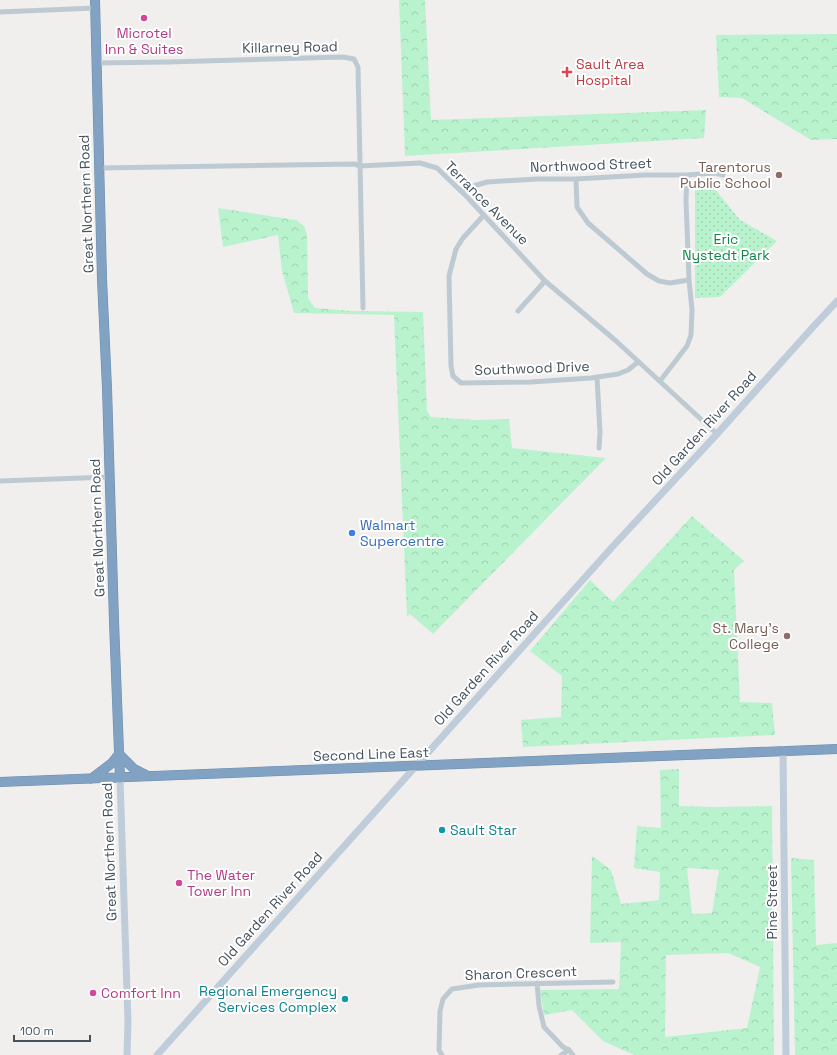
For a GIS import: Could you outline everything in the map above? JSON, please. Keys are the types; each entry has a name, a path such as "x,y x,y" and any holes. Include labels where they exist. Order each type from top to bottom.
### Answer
{"highway":[{"name":"Great Northern Road","path":"95,4 102,279 120,778"},
{"name":"Second Line East","path":"0,782 833,750"},
{"path":"91,779 112,763 119,754 134,769 149,777"}],"main road":[{"name":"Old Garden River Road","path":"157,1055 614,545 837,301"},
{"name":"Pine Street","path":"784,751 786,1055"},
{"name":"Great Northern Road","path":"120,778 128,1022 127,1055"}],"street":[{"path":"0,12 95,4"},
{"name":"Killarney Road","path":"96,63 343,57 354,59 358,67 363,308"},
{"name":"Terrance Avenue","path":"100,168 355,164 359,166 420,164 437,168 484,215 545,281 615,340 717,434"},
{"name":"Northwood Street","path":"460,190 487,182 537,179 576,179 715,173 723,175"},
{"path":"660,381 687,346 691,335 692,310 689,280 686,200 687,175"},
{"path":"576,179 577,207 588,223 647,274 659,281 670,283 689,280"},
{"name":"Southwood Drive","path":"484,215 459,243 449,276 451,366 453,376 461,383 531,382 618,374 628,370 638,362"},
{"path":"518,311 545,281"},
{"path":"597,377 600,433 599,448"},
{"path":"0,481 109,477"},
{"name":"Sharon Crescent","path":"442,1055 440,1050 440,1011 443,999 452,989 479,985 613,982"},
{"path":"537,983 539,1006 544,1027 573,1055"},
{"path":"561,1055 569,1050"}],"green space":[{"path":"399,0 425,0 431,120 706,110 704,138 405,156"},
{"path":"837,34 837,139 811,140 742,98 719,97 716,35"},
{"name":"Eric Nystedt Park","path":"718,182 715,189 740,220 777,241 720,297 695,298 695,183"},
{"path":"218,208 296,220 304,226 307,234 308,298 315,308 352,311 423,312 427,411 431,417 476,420 509,419 512,448 606,458 433,634 410,614 407,616 394,315 294,313 282,271 278,235 223,247"},
{"path":"692,516 744,561 734,570 740,702 772,703 775,735 523,747 521,720 561,717 562,676 530,651 590,580 613,602"},
{"path":"679,769 679,806 772,806 774,1055 634,1055 603,1041 572,1010 544,1015 540,990 619,989 621,942 590,943 592,856 611,870 621,904 659,900 660,872 634,868 637,826 661,828 660,770","holes":["687,868 719,870 712,913 692,914","728,953 760,967 747,1028 665,1037 666,955"]},
{"path":"791,858 814,860 816,945 837,943 837,1055 795,1055"}],"place":[{"name":"Microtel Inn & Suites","path":"144,18"},
{"name":"Sault Area Hospital","path":"567,72"},
{"name":"Tarentorus Public School","path":"779,175"},
{"name":"Walmart Supercentre","path":"352,533"},
{"name":"St. Mary's College","path":"787,636"},
{"name":"Sault Star","path":"442,830"},
{"name":"The Water Tower Inn","path":"179,883"},
{"name":"Comfort Inn","path":"93,993"},
{"name":"Regional Emergency Services Complex","path":"345,999"}]}
